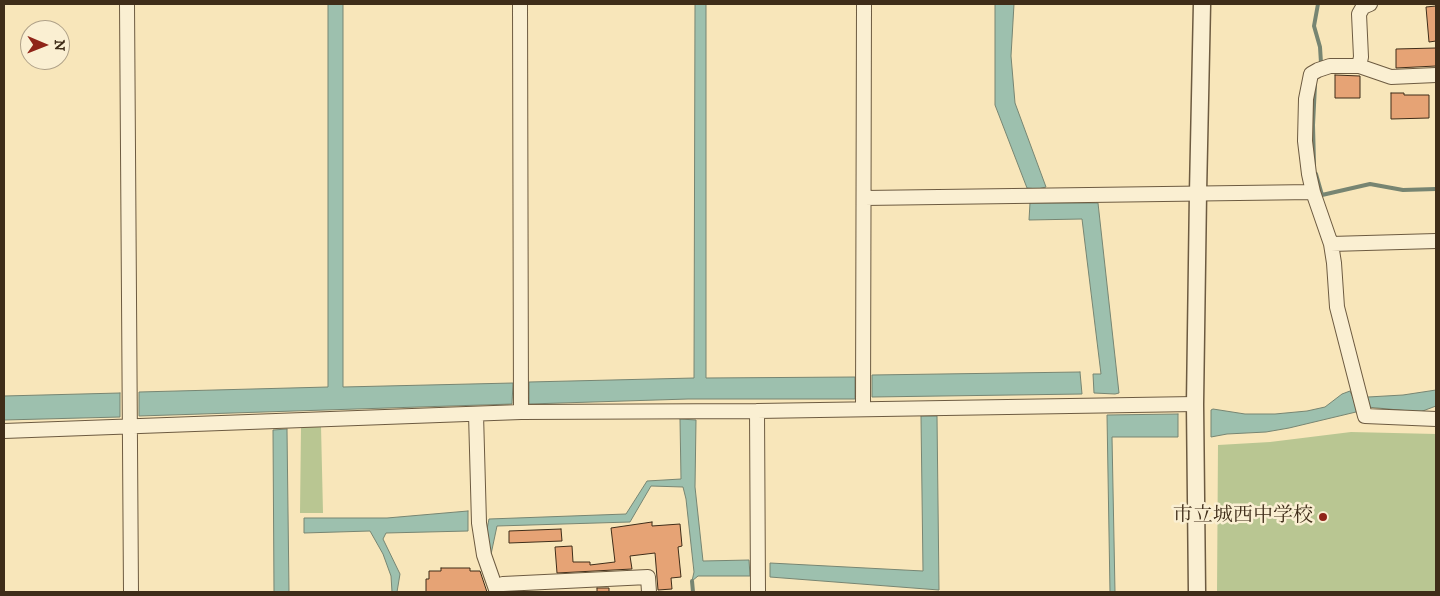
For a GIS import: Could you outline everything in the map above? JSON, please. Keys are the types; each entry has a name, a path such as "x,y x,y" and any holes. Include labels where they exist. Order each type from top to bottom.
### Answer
{"street":[{"path":"127,4 131,592"},
{"path":"520,4 521,412"},
{"path":"863,408 864,4"},
{"path":"1197,592 1196,404 1202,4"},
{"path":"1359,66 1359,14 1363,7 1370,4"},
{"path":"1436,75 1391,77 1359,66 1330,66 1318,70 1311,74 1306,99 1305,141 1313,192 1331,244 1337,307 1365,416 1436,419"},
{"path":"864,198 1313,192"},
{"path":"1331,244 1436,241"},
{"path":"4,431 521,412 757,411 1196,404"},
{"path":"757,411 758,592"},
{"path":"476,414 478,523 484,555 497,591 503,584 648,577 649,592"}],"green space":[{"path":"321,426 323,513 300,513 301,427"},
{"name":"市立城西中学校","path":"1351,432 1436,434 1436,592 1217,592 1218,445 1270,442"}],"shaded area":[{"path":"328,4 343,4 343,387 513,383 512,404 139,416 139,392 328,387"},
{"path":"695,4 706,4 706,378 855,377 855,399 688,399 529,404 529,382 694,378"},
{"path":"995,4 1014,4 1011,56 1015,103 1046,187 1038,189 1027,188 995,105"},
{"path":"1030,203 1098,203 1119,393 1094,393 1093,374 1101,374 1082,219 1029,220"},
{"path":"1080,372 1082,394 872,397 872,375"},
{"path":"1436,390 1436,406 1420,412 1367,407 1357,409 1356,412 1289,428 1211,437 1211,410 1213,409 1245,414 1275,414 1325,407 1342,394 1350,391 1354,400"},
{"path":"120,393 120,417 4,420 4,396"},
{"path":"1178,414 1178,437 1112,437 1115,592 1110,592 1107,415"},
{"path":"921,416 937,416 939,590 770,577 770,563 923,571"},
{"path":"680,419 696,420 695,487 703,561 749,560 750,576 698,576 692,581 694,572 683,487 651,486 630,522 497,526 490,559 487,529 489,519 626,514 647,481 681,479"},
{"path":"287,429 289,592 274,592 273,430"},
{"path":"468,511 468,531 386,533 383,539 400,574 397,592 392,592 391,576 383,554 370,531 304,533 304,518 387,518"}],"building":[{"path":"1436,6 1436,41 1429,42 1426,7"},
{"path":"1436,48 1436,66 1396,68 1396,49"},
{"path":"1335,75 1360,76 1360,98 1335,98"},
{"path":"1391,93 1429,95 1429,118 1391,119"},
{"path":"652,522 652,526 680,524 682,546 678,547 681,577 671,578 672,589 658,590 655,553 630,556 632,569 557,573 555,547 572,546 573,562 590,562 590,565 615,562 611,528"},
{"path":"561,529 562,541 509,543 509,531"},
{"path":"441,568 470,568 470,571 480,571 487,592 426,592 426,579 429,579 429,571 441,571"},
{"path":"597,588 609,588 609,592 597,592"}],"waterway":[{"path":"1318,4 1314,26 1320,47 1321,63"},
{"path":"1314,165 1315,85"},
{"path":"1316,174 1322,195 1370,184 1403,190 1436,189"},
{"path":"692,581 693,592"}],"place":[{"name":"市立城西中学校","path":"1323,517"}]}
